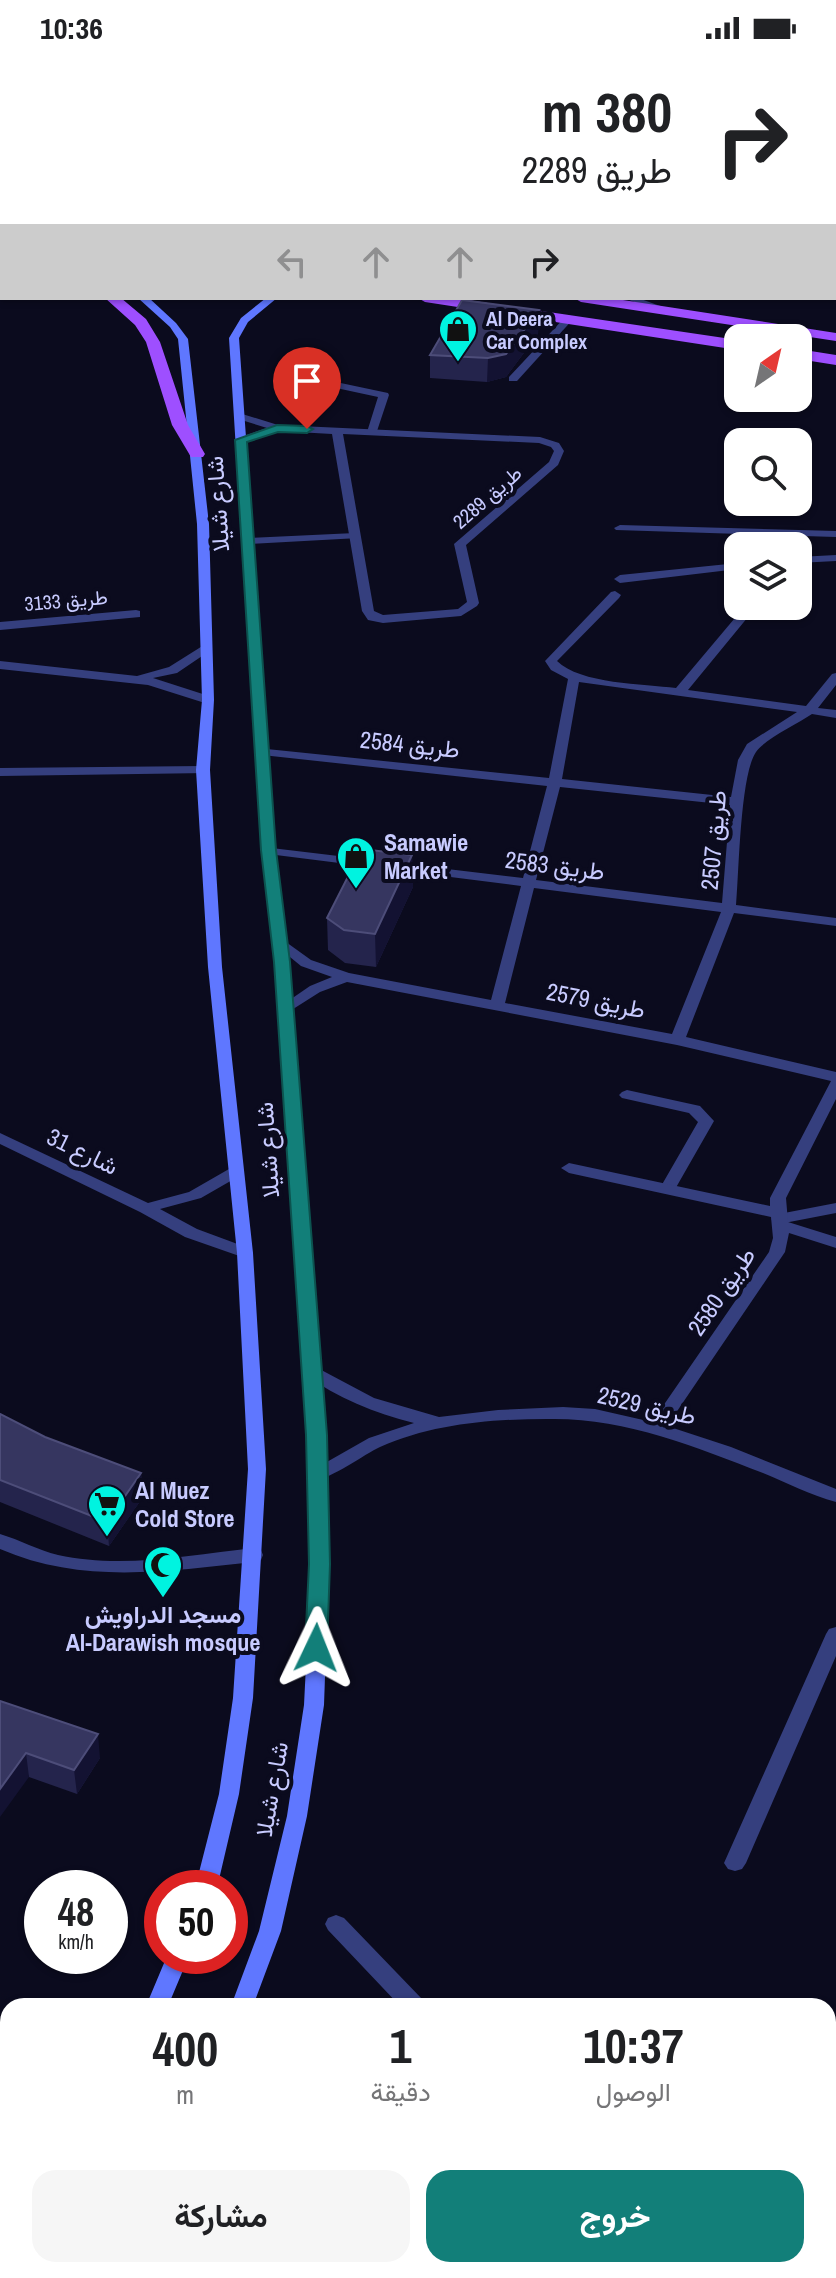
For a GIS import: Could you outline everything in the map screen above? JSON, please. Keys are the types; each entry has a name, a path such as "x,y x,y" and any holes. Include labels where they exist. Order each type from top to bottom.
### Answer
{"main road":[{"path":"114,300 141,322 153,342 180,425 197,454"},
{"name":"شارع شيلا","path":"145,300 173,325 183,339 197,454 203,524 204,649 208,700 203,770 215,967 245,1253 257,1469 243,1698 229,1794 210,1870"},
{"name":"شارع شيلا","path":"245,1998 270,1931 297,1816 314,1705 320,1564 317,1475 285,1008 268,850 234,338 237,327 269,300"},
{"path":"440,300 570,317 724,343"},
{"path":"594,300 836,337"},
{"path":"812,356 836,360"},
{"path":"160,1998 170,1974"}],"street":[{"path":"637,300 726,320"},
{"path":"513,379 570,317"},
{"path":"317,381 384,395 372,432"},
{"name":"طريق 2289","path":"239,416 277,428 540,440 555,445 559,451 554,463 460,544 473,603 467,610 390,619 372,617 368,611 337,431"},
{"name":"طريق 2289","path":"241,440 277,428"},
{"path":"620,528 836,534"},
{"path":"248,541 355,536"},
{"path":"812,559 836,558"},
{"path":"620,579 724,568"},
{"path":"615,595 551,661 555,667 574,678 836,714"},
{"name":"طريق 3133","path":"0,626 136,614"},
{"path":"680,691 739,620"},
{"path":"129,678 173,670 204,649"},
{"path":"0,665 129,678 173,686 208,700"},
{"name":"طريق 2507","path":"677,1040 729,908 737,802 745,760 752,747 810,710 836,677"},
{"path":"497,1005 555,781 574,678"},
{"name":"طريق 2584","path":"262,751 737,802"},
{"path":"0,772 203,770"},
{"name":"طريق 2583","path":"268,850 836,922"},
{"name":"طريق 2579","path":"279,941 306,963 346,977 677,1040 836,1077"},
{"path":"285,1008 315,989 346,977"},
{"name":"طريق 2580","path":"656,1429 777,1252 778,1198 836,1084"},
{"path":"627,1095 694,1109 706,1121 668,1188"},
{"name":"شارع 31","path":"0,1138 191,1233 245,1253"},
{"path":"569,1168 668,1188 779,1219 836,1243"},
{"path":"146,1208 195,1195 235,1172"},
{"path":"779,1219 836,1208"},
{"name":"طريق 2529","path":"310,1370 359,1400 410,1417 438,1421"},
{"name":"طريق 2529","path":"317,1475 374,1441 438,1421 522,1413 569,1413 609,1417 708,1445 836,1496"},
{"path":"0,1541 48,1559 98,1566 254,1555"},
{"path":"735,1863 836,1634"},
{"path":"336,1924 406,1998"}],"building":[{"path":"462,300 539,310 506,354 488,358 430,355"},
{"path":"362,849 412,855 375,934 344,930 327,918"},
{"path":"0,1414 45,1437 141,1473 107,1522 0,1480"},
{"path":"0,1701 98,1734 74,1770 26,1753 0,1789"}],"place":[{"name":"Al Deera Car Complex","path":"458,363"},
{"name":"Samawie Market","path":"356,890"},
{"name":"Al Muez Cold Store","path":"107,1538"},
{"name":"مسجد الدراويش Al-Darawish mosque","path":"163,1599"}],"route":[{"path":"307,429 277,428 241,440 268,850 282,962 317,1435 320,1564 316,1648"}]}
